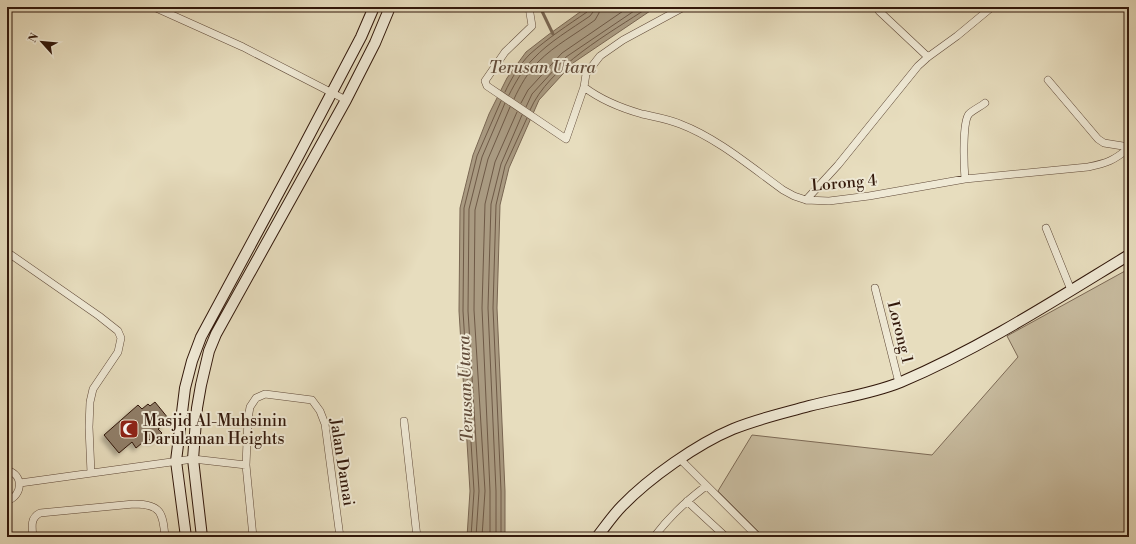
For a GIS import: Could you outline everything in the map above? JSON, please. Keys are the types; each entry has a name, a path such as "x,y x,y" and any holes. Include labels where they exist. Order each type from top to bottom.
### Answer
{"street":[{"path":"154,7 243,47 346,100"},
{"path":"186,537 176,461 185,388 192,361 201,337 332,93 361,37 374,7"},
{"path":"202,537 193,459 197,408 201,385 216,334 346,100 375,43 390,7"},
{"path":"529,7 532,26 505,52 495,65 486,80 487,86 566,139 584,87 586,74 600,56 623,40 684,7"},
{"path":"806,200 838,165 914,71 928,56 957,36 992,7"},
{"path":"879,11 928,56"},
{"path":"1048,80 1098,139 1104,143 1129,148"},
{"name":"Lorong 4","path":"584,87 603,99 626,109 666,118 702,133 783,190 806,200 829,201 869,196 965,178 1088,167 1107,163 1120,156 1129,148"},
{"path":"965,178 963,158 968,114 985,103"},
{"path":"1046,228 1072,290"},
{"path":"7,252 99,316 118,331 121,338 118,352 93,390 90,402 89,427 91,473"},
{"path":"597,537 622,506 680,459 706,442 733,429 809,406 873,392 899,383 949,360 989,338 1129,255"},
{"name":"Lorong 1","path":"875,288 899,383"},
{"name":"Jalan Damai","path":"253,537 246,465 248,418 250,407 256,398 266,394 312,400 320,411 325,424 340,537"},
{"path":"404,421 417,537"},
{"path":"20,483 193,459 246,465"},
{"path":"680,459 758,537"},
{"path":"7,470 15,474 20,483 18,493 15,497 7,501"},
{"path":"654,537 666,521 687,501 706,486"},
{"path":"687,501 726,537"},
{"path":"33,537 32,522 40,513 134,504 146,504 156,509 163,518 165,537"},
{"path":"7,518 8,537"}],"shaded area":[{"path":"1125,271 1129,277 1129,537 764,537 718,491 752,435 932,455 1018,357 1007,336"}],"water":[{"name":"Terusan Utara","path":"587,7 656,7 573,63 539,100 509,168 500,205 497,308 505,491 505,537 467,537 470,491 459,311 460,208 473,155 489,114 507,78 526,52"}],"building":[{"name":"Masjid Al-Muhsinin Darulaman Heights","path":"155,402 168,418 163,422 165,424 158,429 162,433 152,442 148,438 136,448 132,442 119,453 104,435 138,405 142,409 148,404 150,406"}],"waterway":[{"path":"540,7 553,34"}],"place":[{"name":"Masjid Al-Muhsinin Darulaman Heights","path":"129,429"}]}
